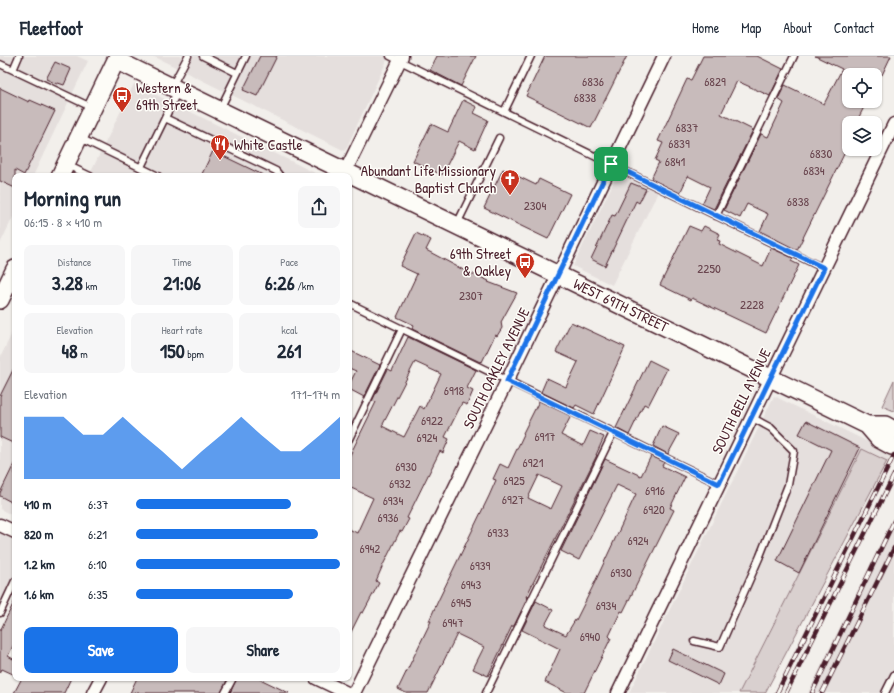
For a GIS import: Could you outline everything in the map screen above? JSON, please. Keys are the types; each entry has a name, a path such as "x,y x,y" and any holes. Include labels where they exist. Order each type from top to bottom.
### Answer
{"street":[{"name":"SOUTH OAKLEY AVENUE","path":"354,693 664,56"},
{"name":"WEST 69TH STREET","path":"114,57 343,173"},
{"path":"62,170 92,108 114,57"},
{"path":"345,173 397,58"},
{"name":"SOUTH BELL AVENUE","path":"618,693 894,124"},
{"name":"WEST 69TH STREET","path":"352,177 558,275 867,425 878,439 893,438"},
{"path":"0,300 12,275"},
{"path":"0,525 12,531"},
{"path":"93,693 99,681"},
{"path":"322,681 347,693"}],"lane":[{"path":"13,70 19,56"},
{"path":"141,168 165,118 188,56"},
{"path":"203,56 237,73"},
{"path":"219,110 246,56"},
{"path":"504,112 532,56"},
{"path":"716,216 794,56"},
{"path":"397,58 504,112 824,268"},
{"path":"0,64 92,108"},
{"path":"165,118 278,173"},
{"path":"78,137 152,173"},
{"path":"456,226 499,138"},
{"path":"62,170 76,173"},
{"path":"352,304 719,484"},
{"path":"352,433 402,329"},
{"path":"694,641 720,647 760,556 788,485 794,451 771,428 751,417"},
{"path":"486,693 613,432"},
{"path":"0,613 12,587"},
{"path":"885,693 894,674"},
{"path":"225,693 231,681"}],"shaded area":[{"path":"0,56 77,56 88,61 34,173 12,173 12,219 0,244"},
{"path":"153,56 389,56 345,151"},
{"path":"134,84 315,173 90,173"},
{"path":"620,169 660,188 612,285 573,266"},
{"path":"12,333 12,515 0,509 0,358"},
{"path":"894,380 894,411 882,406"},
{"path":"774,396 891,453 887,461 862,449 739,693 629,693"},
{"path":"862,449 887,461 765,693 739,693"},
{"path":"894,517 894,693 808,693 846,615"},
{"path":"0,533 12,539 12,587 0,613"}],"building":[{"path":"260,56 277,56 257,96 243,90"},
{"path":"437,56 476,56 461,86 430,70"},
{"path":"545,56 627,56 591,128 526,96"},
{"path":"703,56 757,56 783,69 770,96 737,81 721,114 753,130 714,209 702,204 710,187 688,176 680,193 651,179 659,162 655,160 663,143 658,141 687,79 691,80"},
{"path":"815,56 891,56 882,75 882,68 842,69"},
{"path":"55,62 71,69 64,85 57,84 46,79"},
{"path":"842,69 842,108 864,108 860,116 842,116 843,156 797,250 760,231 768,214 747,204 740,218 724,210 761,134 768,137 784,103 778,99 785,85 824,104"},
{"path":"0,88 29,102 30,100 55,111 25,173 20,173 15,170 15,173 12,173 12,187 0,181"},
{"path":"463,100 477,107 474,113 488,120 475,149 459,141 442,175 413,161 431,124 448,132"},
{"name":"White Castle","path":"213,151 259,173 202,173"},
{"path":"503,169 536,185 539,179 570,194 548,239 484,208"},
{"path":"631,183 646,189 639,203 636,201 605,266 591,259 612,215 615,216"},
{"path":"689,226 701,231 704,226 720,234 717,240 720,241 719,244 763,266 771,248 793,258 791,261 799,265 766,333 692,298 691,300 660,285"},
{"path":"416,233 431,240 426,250 471,274 517,293 501,322 502,328 497,336 495,335 482,362 412,329 414,325 397,317 417,274 400,266"},
{"path":"571,322 625,347 594,414 576,405 574,408 541,392 547,378 566,387 578,362 556,352"},
{"path":"408,337 476,370 467,388 473,391 467,405 462,403 445,437 449,439 443,453 440,451 407,518 409,519 402,532 400,531 383,565 376,581 379,583 352,630 352,530 357,533 373,498 352,488 352,451 376,402 372,401 388,369 392,371","holes":["415,362 441,374 424,409 420,406 404,437 382,426"]},
{"path":"352,351 380,365 364,397 352,391 352,379 356,371 352,369"},
{"path":"649,360 667,369 648,406 644,404 629,435 616,428"},
{"path":"12,372 12,443 0,437 0,396"},
{"path":"539,401 571,416 561,435 583,446 590,431 604,437 597,455 526,597 528,597 514,626 512,626 488,676 473,669 484,647 457,634 428,693 406,693 398,689 431,621 429,621 438,601 489,496 496,480 493,479 500,464 508,468 524,434 523,433","holes":["539,475 562,486 551,509 528,498"]},
{"path":"806,421 860,448 799,573 777,561 831,450 799,434"},
{"path":"662,426 679,434 668,454 653,446"},
{"path":"651,456 664,462 662,466 685,477 670,508 674,510 623,612 621,611 609,636 611,638 584,693 567,693 545,682 560,649 522,630 536,601 553,610 545,625 566,635 576,620 594,584 636,494 617,485 579,560 561,551 605,459 641,476"},
{"path":"12,468 12,502 0,496"},
{"path":"12,606 12,648 8,656 12,658 12,674 2,669 0,673 0,631"},
{"path":"673,649 724,674 719,685 668,660"},
{"path":"20,681 70,681 64,693 14,693"},
{"path":"136,681 227,681 221,693 130,693"},
{"path":"236,681 264,681 289,693 230,693"}],"railway":[{"path":"777,693 894,455"},
{"path":"786,693 894,475"},
{"path":"812,693 894,521"},
{"path":"822,693 894,548"}],"place":[{"name":"Western & 69th Street","path":"122,113"},
{"name":"White Castle","path":"220,161"},
{"name":"Abundant Life Missionary Baptist Church","path":"510,196"},
{"name":"69th Street & Oakley","path":"525,279"}],"route":[{"path":"611,164 824,268 719,484 507,381 611,164"}]}
